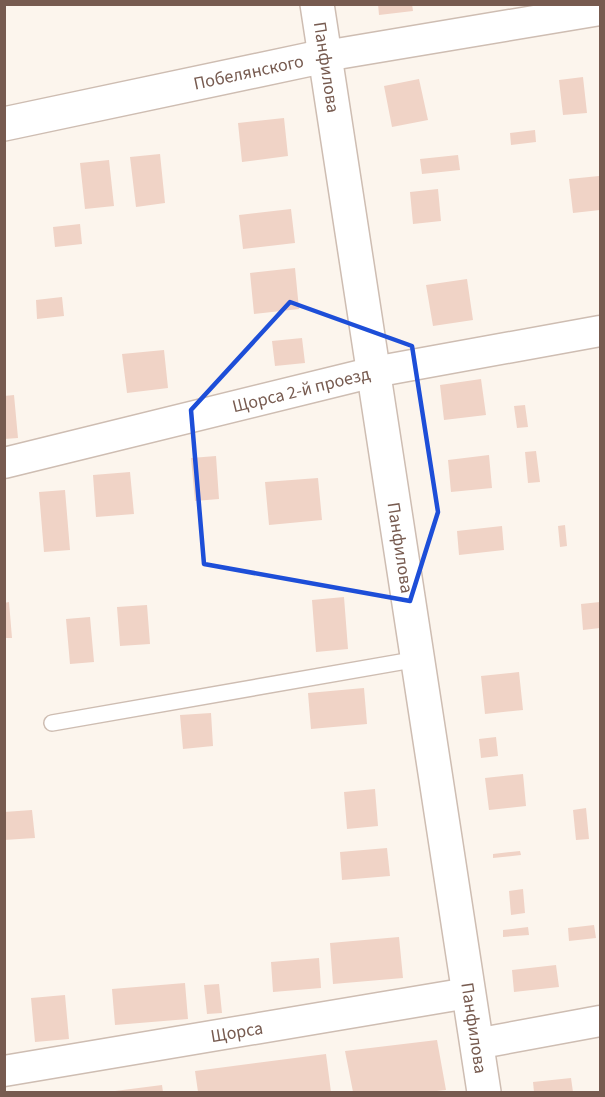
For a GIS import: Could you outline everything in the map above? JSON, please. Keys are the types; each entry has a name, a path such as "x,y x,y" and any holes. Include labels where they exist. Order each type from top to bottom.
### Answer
{"street":[{"name":"Панфилова","path":"317,4 484,1092"},
{"name":"Побелянского","path":"4,124 325,56 600,10"},
{"name":"Щорса 2-й проезд","path":"4,463 374,372 600,331"},
{"name":"Щорса","path":"4,1071 468,993"},
{"path":"476,1044 600,1021"}],"lane":[{"path":"52,723 418,659"}],"highlighted area":[{"path":"290,302 412,346 438,512 410,601 204,564 191,410"}],"building":[{"path":"378,4 412,4 413,11 379,15"},
{"path":"583,77 587,113 563,115 559,80"},
{"path":"419,79 428,120 392,127 384,86"},
{"path":"284,118 288,156 242,162 238,123"},
{"path":"535,130 536,142 511,145 510,133"},
{"path":"160,154 165,203 136,207 130,157"},
{"path":"458,155 460,170 422,174 420,159"},
{"path":"109,160 114,206 85,209 80,163"},
{"path":"599,176 600,210 573,213 569,179"},
{"path":"438,189 441,221 413,224 410,192"},
{"path":"291,209 295,243 243,249 239,215"},
{"path":"80,224 82,244 55,247 53,227"},
{"path":"295,268 299,309 254,314 250,273"},
{"path":"467,279 473,320 433,326 426,285"},
{"path":"62,297 64,316 37,319 36,300"},
{"path":"302,338 305,363 275,366 272,341"},
{"path":"164,350 168,388 127,393 122,354"},
{"path":"481,379 486,415 444,420 440,385"},
{"path":"14,395 18,438 4,439 4,396"},
{"path":"525,405 528,427 517,428 514,406"},
{"path":"536,451 540,482 528,483 525,452"},
{"path":"489,455 492,488 451,492 448,460"},
{"path":"216,456 219,499 195,501 191,458"},
{"path":"130,472 134,514 96,517 93,475"},
{"path":"318,478 322,520 269,525 265,482"},
{"path":"65,490 70,550 44,552 39,492"},
{"path":"565,525 567,546 560,547 558,526"},
{"path":"502,526 504,550 459,555 457,531"},
{"path":"344,597 348,649 316,652 312,600"},
{"path":"9,602 12,638 4,638 4,603"},
{"path":"600,602 600,628 583,630 581,604"},
{"path":"147,605 150,644 120,646 117,607"},
{"path":"90,617 94,662 70,664 66,619"},
{"path":"519,672 523,710 485,714 481,676"},
{"path":"364,688 367,724 311,729 308,693"},
{"path":"211,713 213,746 183,749 180,715"},
{"path":"496,737 498,756 481,758 479,739"},
{"path":"523,774 526,806 489,810 485,778"},
{"path":"375,789 378,826 347,829 344,792"},
{"path":"586,808 589,839 576,840 573,810"},
{"path":"32,810 35,838 4,840 4,812"},
{"path":"387,848 390,876 342,880 340,852"},
{"path":"520,851 521,855 493,858 493,854"},
{"path":"523,889 525,913 511,915 509,891"},
{"path":"594,925 596,938 569,941 568,928"},
{"path":"528,927 529,935 503,937 503,930"},
{"path":"399,937 403,978 333,984 330,943"},
{"path":"319,958 321,988 273,992 271,962"},
{"path":"556,965 559,987 514,992 512,970"},
{"path":"185,983 188,1019 115,1025 112,989"},
{"path":"219,984 222,1013 207,1014 204,985"},
{"path":"65,995 69,1039 35,1042 31,998"},
{"path":"437,1040 446,1090 353,1092 345,1051"},
{"path":"326,1054 331,1092 198,1092 195,1071"},
{"path":"571,1078 573,1092 534,1092 533,1082"},
{"path":"162,1085 163,1092 115,1092 115,1091"}]}
